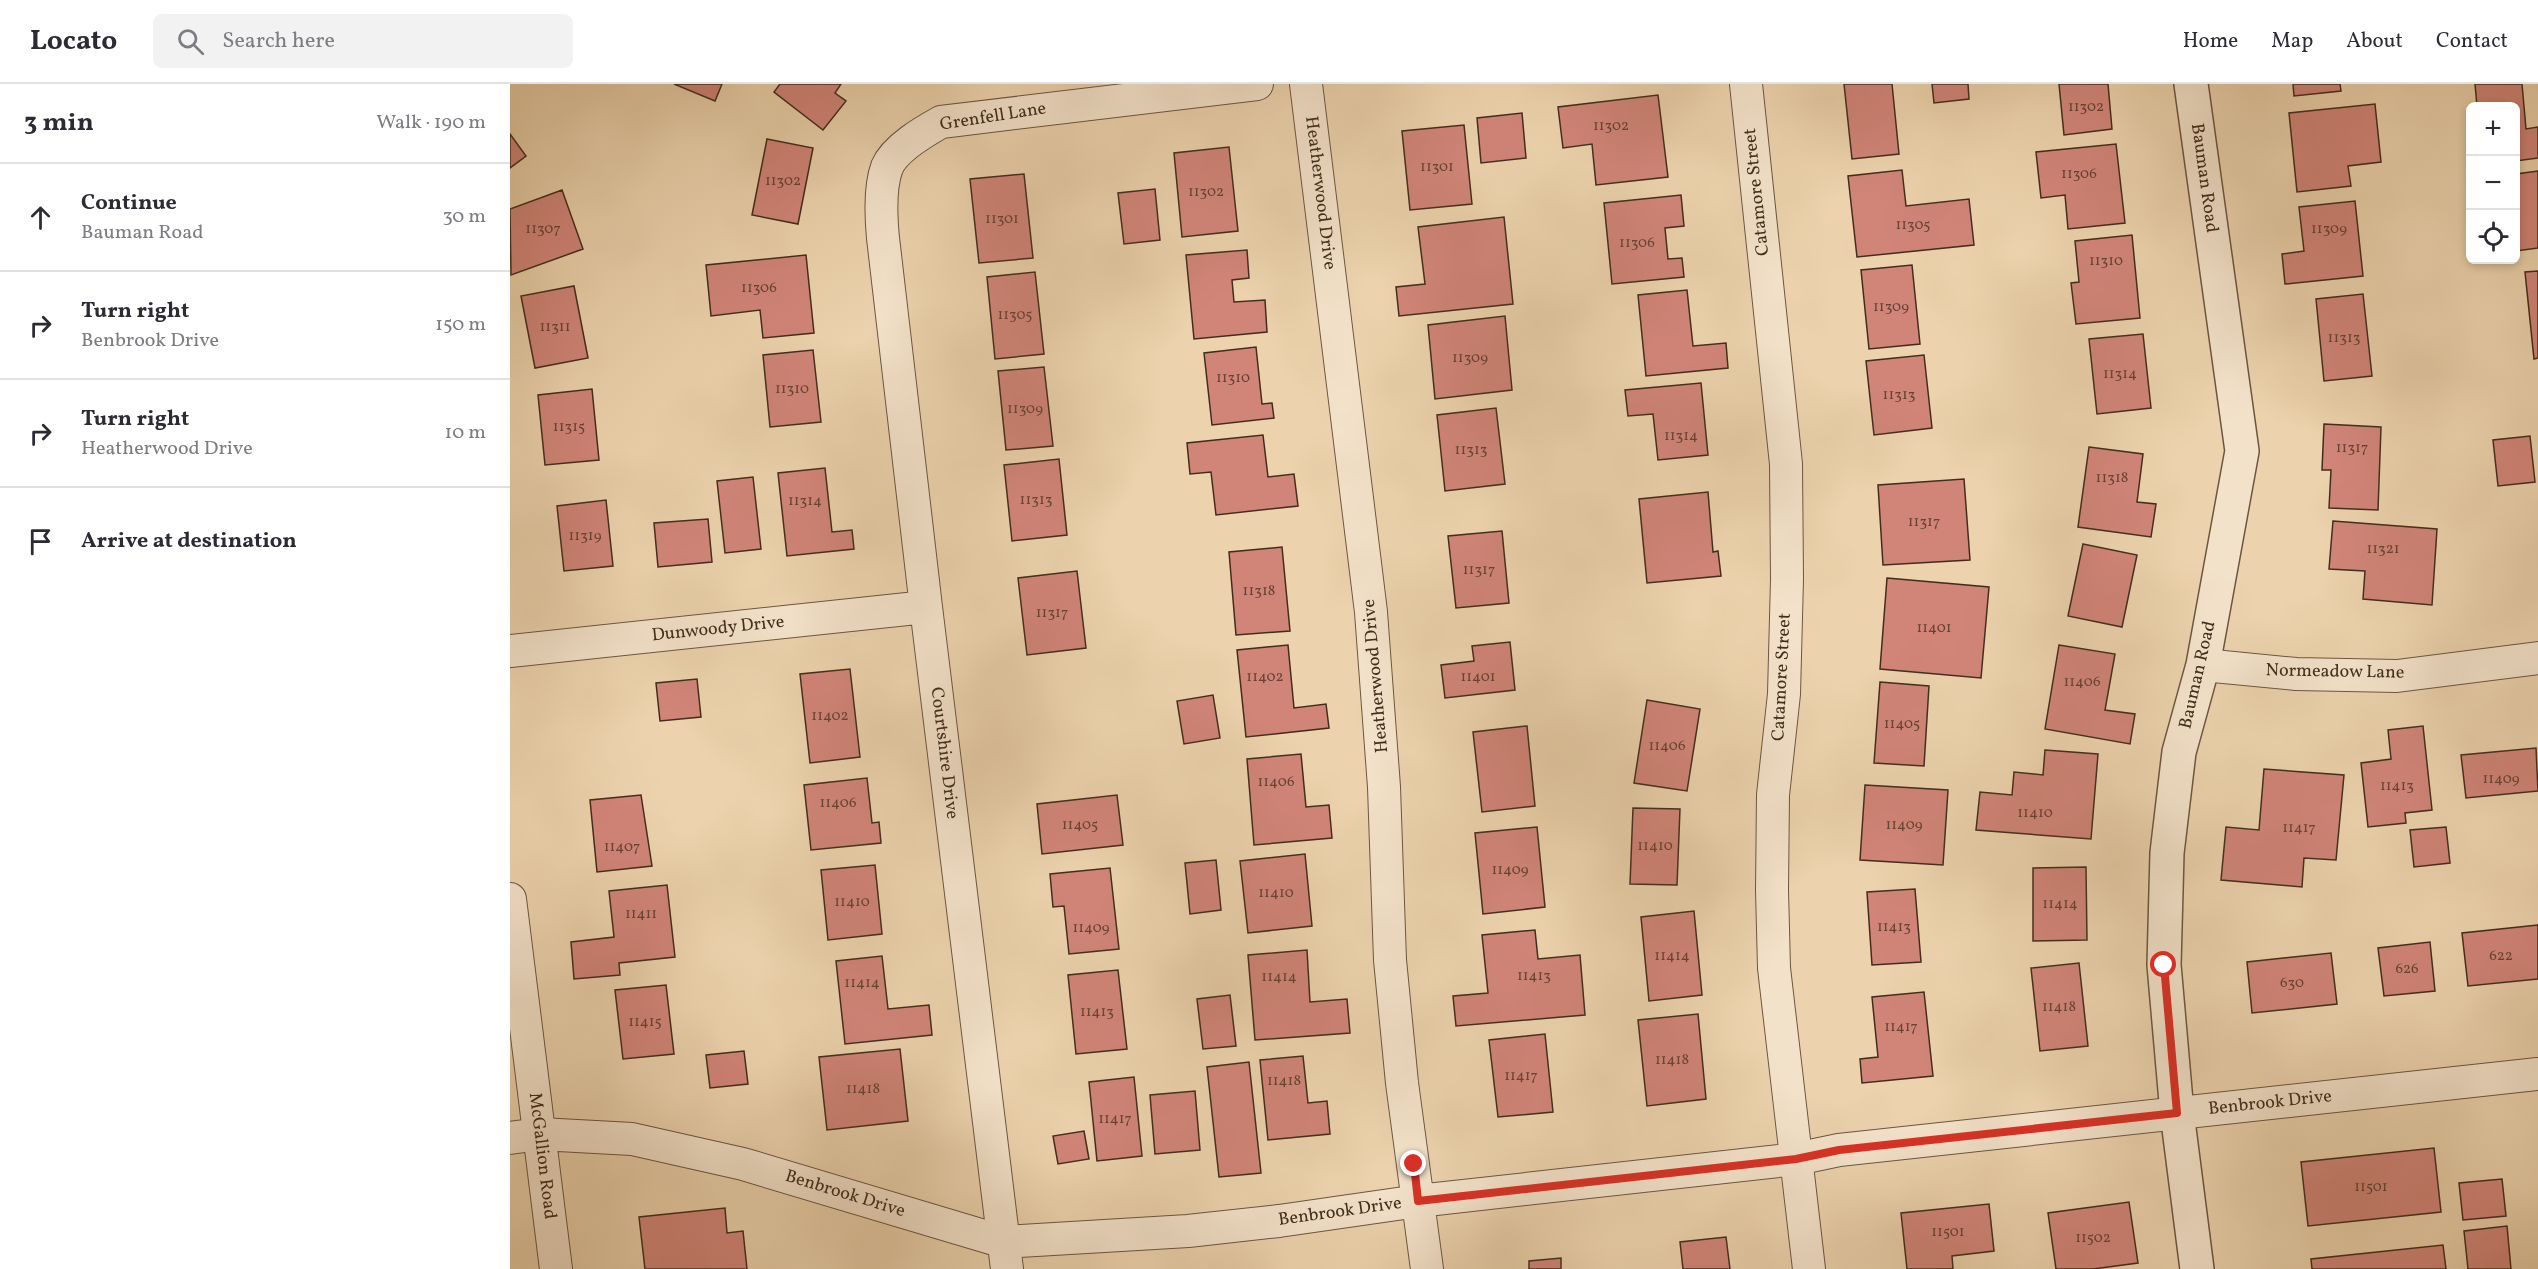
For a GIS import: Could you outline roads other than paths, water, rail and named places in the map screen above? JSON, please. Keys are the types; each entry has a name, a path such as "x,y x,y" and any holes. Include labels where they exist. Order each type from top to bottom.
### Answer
{"street":[{"name":"Grenfell Lane","path":"883,238 881,213 888,166 912,139 941,122 1257,84"},
{"name":"Heatherwood Drive","path":"1306,84 1371,612 1384,787 1390,960 1402,1083 1427,1269"},
{"name":"Catamore Street","path":"1746,84 1786,464 1787,579 1784,694 1773,795 1774,968 1809,1269"},
{"name":"Bauman Road","path":"2191,84 2242,451 2203,665 2179,752 2167,853 2164,965 2177,1113 2197,1269"},
{"name":"Courtshire Drive","path":"883,238 1006,1255"},
{"name":"Dunwoody Drive","path":"510,651 926,607"},
{"name":"Normeadow Lane","path":"2203,665 2295,674 2397,675 2538,658"},
{"name":"McGallion Road","path":"510,899 525,1136 556,1269"},
{"name":"Benbrook Drive","path":"525,1136 632,1139 743,1164 1006,1255 1418,1201 1796,1159 1839,1150 2538,1074"}]}
